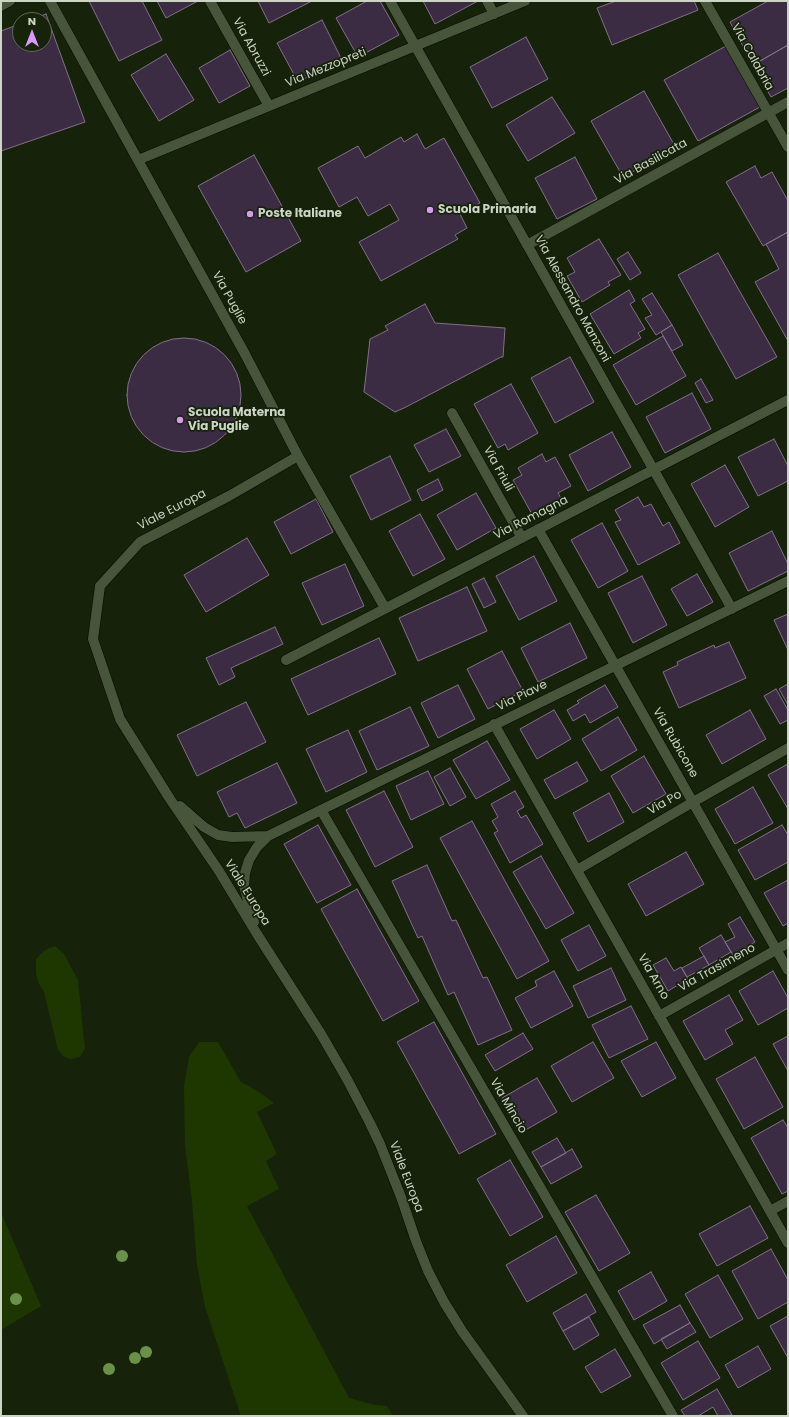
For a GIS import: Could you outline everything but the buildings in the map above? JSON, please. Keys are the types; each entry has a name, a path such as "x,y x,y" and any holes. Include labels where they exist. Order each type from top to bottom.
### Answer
{"street":[{"path":"1,6 10,1"},
{"name":"Via Puglie","path":"50,1 245,354 298,456 385,608"},
{"name":"Via Abruzzi","path":"210,1 269,106"},
{"name":"Via Alessandro Manzoni","path":"390,1 732,609"},
{"path":"487,1 494,14"},
{"name":"Via Mezzopreti","path":"138,160 525,1"},
{"name":"Via Calabria","path":"706,1 788,147"},
{"name":"Via Basilicata","path":"527,245 788,102"},
{"name":"Via Romagna","path":"286,660 788,400"},
{"name":"Via Friuli","path":"452,412 522,538"},
{"name":"Viale Europa","path":"298,456 229,496 140,542 100,586 93,639 120,719 170,799 219,871 257,934 321,1034 363,1109 389,1166 420,1251 444,1302 466,1338 523,1416"},
{"name":"Via Rubicone","path":"538,529 788,970"},
{"name":"Via Piave","path":"257,934 244,886 245,872 249,860 257,847 268,836 788,581"},
{"name":"Via Arno","path":"494,724 788,1243"},
{"name":"Via Po","path":"577,870 788,748"},
{"name":"Via Piave","path":"170,799 204,827 218,835 232,837 268,836"},
{"name":"Via Mincio","path":"321,810 673,1416"},
{"name":"Via Trasimeno","path":"659,1016 788,943"},
{"path":"770,1211 788,1201"}],"green space":[{"path":"55,946 64,954 78,980 85,1049 80,1057 70,1059 63,1056 58,1050 44,992 38,982 36,973 36,959 45,950"},
{"path":"199,1042 218,1042 241,1082 259,1092 274,1103 257,1112 277,1154 266,1161 279,1189 247,1206 349,1398 375,1405 387,1406 393,1416 241,1416 205,1307 197,1265 192,1201 185,1146 184,1085 189,1057"},
{"path":"1,1212 41,1306 1,1330"}],"place":[{"name":"Scuola Primaria","path":"430,210"},
{"name":"Poste Italiane","path":"250,214"},
{"name":"Scuola Materna Via Puglie","path":"180,420"}]}
